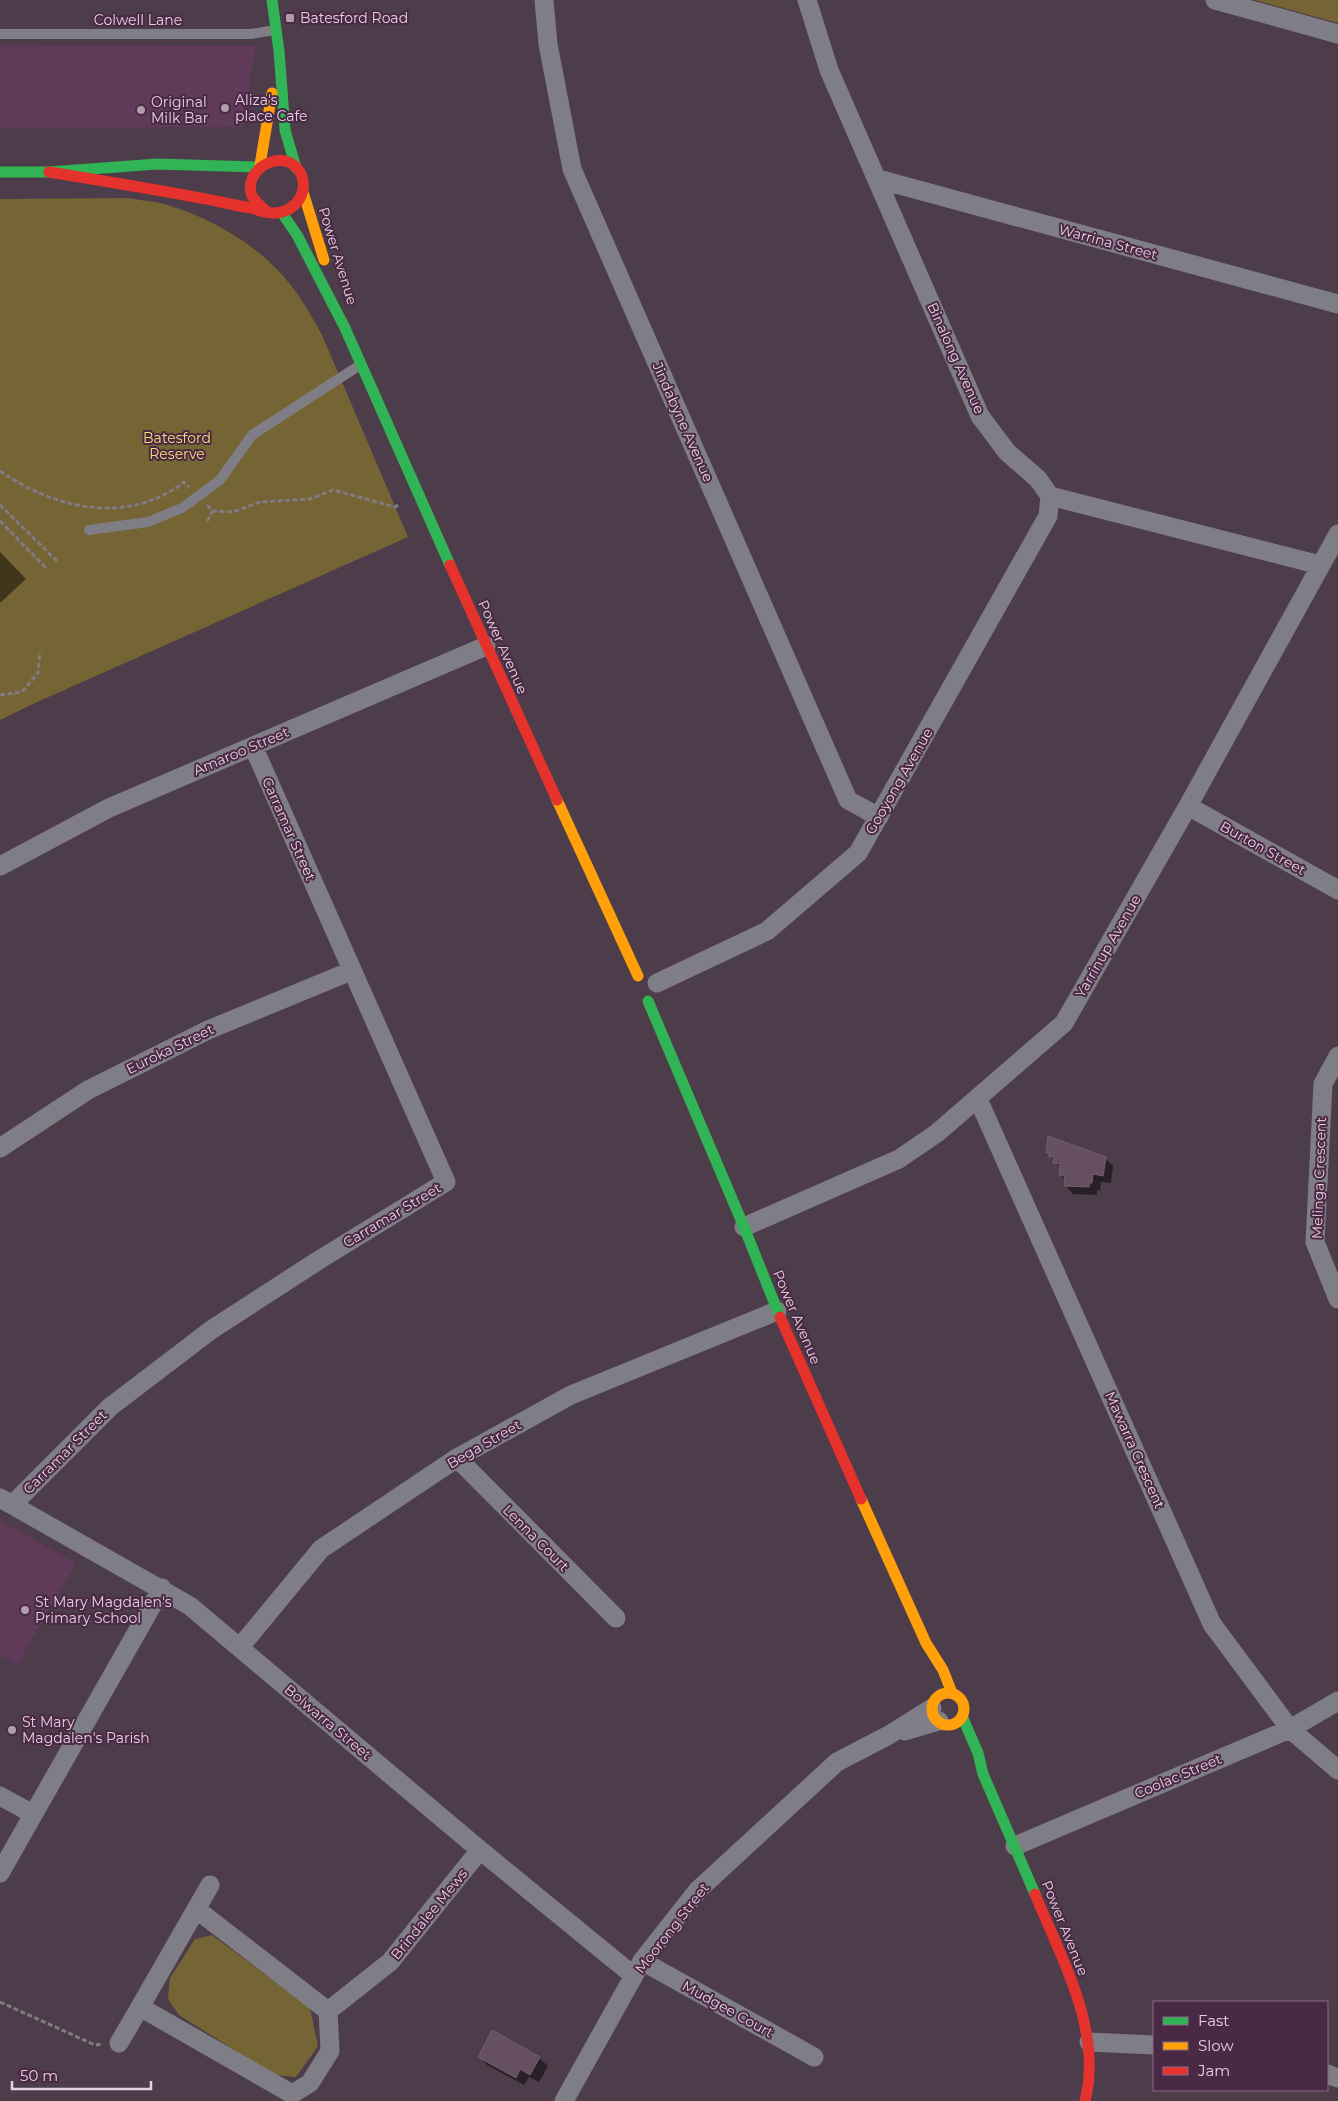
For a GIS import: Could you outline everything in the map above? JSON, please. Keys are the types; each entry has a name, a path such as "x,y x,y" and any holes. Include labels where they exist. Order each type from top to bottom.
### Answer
{"street":[{"path":"49,172 196,196 265,210 282,212 292,208 299,202 304,183 296,168 285,130 279,50 272,0"},
{"name":"Jindabyne Avenue","path":"544,0 548,44 572,168 848,800 878,817"},
{"name":"Binalong Avenue","path":"807,0 829,70 980,416 1007,452 1038,479 1050,496"},
{"path":"1215,0 1338,34"},
{"path":"265,210 253,198 250,182 259,166 279,50"},
{"path":"0,172 49,172 156,164 259,166 269,161 278,160 288,162 296,168"},
{"name":"Warrina Street","path":"878,179 1338,304"},
{"name":"Power Avenue","path":"303,192 345,328 360,365 635,980 650,975 657,983 657,994 643,1000 744,1227 777,1312 926,1643 942,1670 952,1693"},
{"name":"Power Avenue","path":"282,212 297,236 345,328"},
{"path":"1050,496 1320,565"},
{"name":"Gooyong Avenue","path":"657,983 768,931 858,853 1048,516 1050,496"},
{"name":"Yarrinup Avenue","path":"744,1227 899,1159 937,1133 1064,1023 1188,806 1338,534"},
{"name":"Amaroo Street","path":"0,866 109,808 486,646"},
{"name":"Carramar Street","path":"6,1501 110,1406 211,1330 319,1260 446,1182 253,746"},
{"name":"Burton Street","path":"1188,806 1338,890"},
{"name":"Euroka Street","path":"0,1148 88,1090 208,1030 351,971"},
{"name":"Melinga Crescent","path":"1338,1056 1323,1084 1315,1242 1338,1298"},
{"name":"Mawarra Crescent","path":"978,1099 1212,1624 1290,1729 1338,1770"},
{"name":"Bega Street","path":"240,1647 321,1549 457,1458 571,1395 777,1312"},
{"name":"Lenna Court","path":"457,1458 616,1618"},
{"name":"Bolwarra Street","path":"6,1501 162,1588 190,1606 480,1850 638,1968"},
{"path":"0,1873 162,1588"},
{"name":"Power Avenue","path":"926,1643 926,1658 929,1671"},
{"path":"952,1693 963,1702 964,1712 956,1722 938,1708 943,1694 952,1693"},
{"name":"Coolac Street","path":"1015,1846 1290,1729 1338,1701"},
{"path":"938,1708 954,1734"},
{"name":"Moorong Street","path":"564,2101 638,1968 698,1890 837,1762 938,1708"},
{"name":"Power Avenue","path":"962,1716 978,1753 983,1774 1075,1991 1089,2042 1088,2089 1085,2101"},
{"name":"Power Avenue","path":"962,1746 983,1774"},
{"path":"0,1796 33,1814"},
{"name":"Brindalee Mews","path":"328,2011 390,1962 480,1850"},
{"path":"118,2043 210,1885"},
{"path":"140,2007 292,2094 310,2083 330,2051 328,2011 196,1909"},
{"name":"Mudgee Court","path":"638,1968 814,2057"},
{"path":"1089,2042 1153,2044"}],"lane":[{"name":"Colwell Lane","path":"0,34 252,34 276,30"},
{"path":"89,530 148,522 182,508 220,480 252,435 360,365"}],"path":[{"path":"0,505 57,561"},
{"path":"207,521 213,511"},
{"path":"0,521 47,570"},
{"path":"0,695 22,692 38,673 40,652"},
{"path":"0,2002 95,2045 118,2043"}],"shaded area":[{"path":"0,45 256,46 242,127 0,128"},
{"name":"St Mary Magdalen's Primary School","path":"0,1521 76,1563 17,1665 0,1656"}],"green space":[{"path":"1255,0 1338,0 1338,23"},
{"name":"Batesford Reserve","path":"126,198 164,204 199,216 232,234 263,256 289,283 303,302 322,335 408,537 0,720 0,199"},
{"path":"212,1935 310,2008 318,2046 296,2077 274,2075 179,2015 168,1999 170,1978 195,1939"}],"building":[{"path":"1048,1136 1106,1157 1103,1176 1093,1174 1092,1183 1089,1183 1089,1187 1064,1186 1065,1176 1059,1175 1060,1164 1053,1163 1054,1157 1049,1157 1049,1153 1046,1153"},
{"path":"492,2030 540,2057 530,2075 520,2069 516,2078 478,2057"}],"traffic: fast":[{"path":"272,0 279,51 285,130 296,168"},
{"path":"0,172 49,172 157,164 258,167"},
{"path":"282,213 297,235 345,328 450,565"},
{"path":"648,1001 780,1317"},
{"path":"962,1716 978,1753 983,1774 1035,1894"}],"traffic: slow":[{"path":"260,165 272,93"},
{"path":"303,192 324,260"},
{"path":"557,800 638,976"},
{"path":"861,1499 926,1643 943,1670 952,1693"},
{"path":"948,1693 954,1694 959,1698 963,1703 964,1709 963,1715 959,1720 954,1724 948,1725 942,1724 937,1720 933,1715 932,1709 933,1703 937,1698 942,1694 948,1693"}],"traffic: jam":[{"path":"49,172 202,198 273,213 289,209 300,198 303,191 302,175 289,162 281,160 272,161 264,165 252,178 250,187 252,196 265,210"},
{"path":"450,565 557,800"},
{"path":"780,1317 861,1499"},
{"path":"1035,1894 1067,1969 1084,2021 1089,2074 1085,2101"}],"place":[{"name":"Batesford Road","path":"290,18"},
{"name":"Aliza's place Cafe","path":"225,108"},
{"name":"Original Milk Bar","path":"141,110"},
{"name":"St Mary Magdalen's Primary School","path":"25,1610"},
{"name":"St Mary Magdalen's Parish","path":"12,1730"}]}
